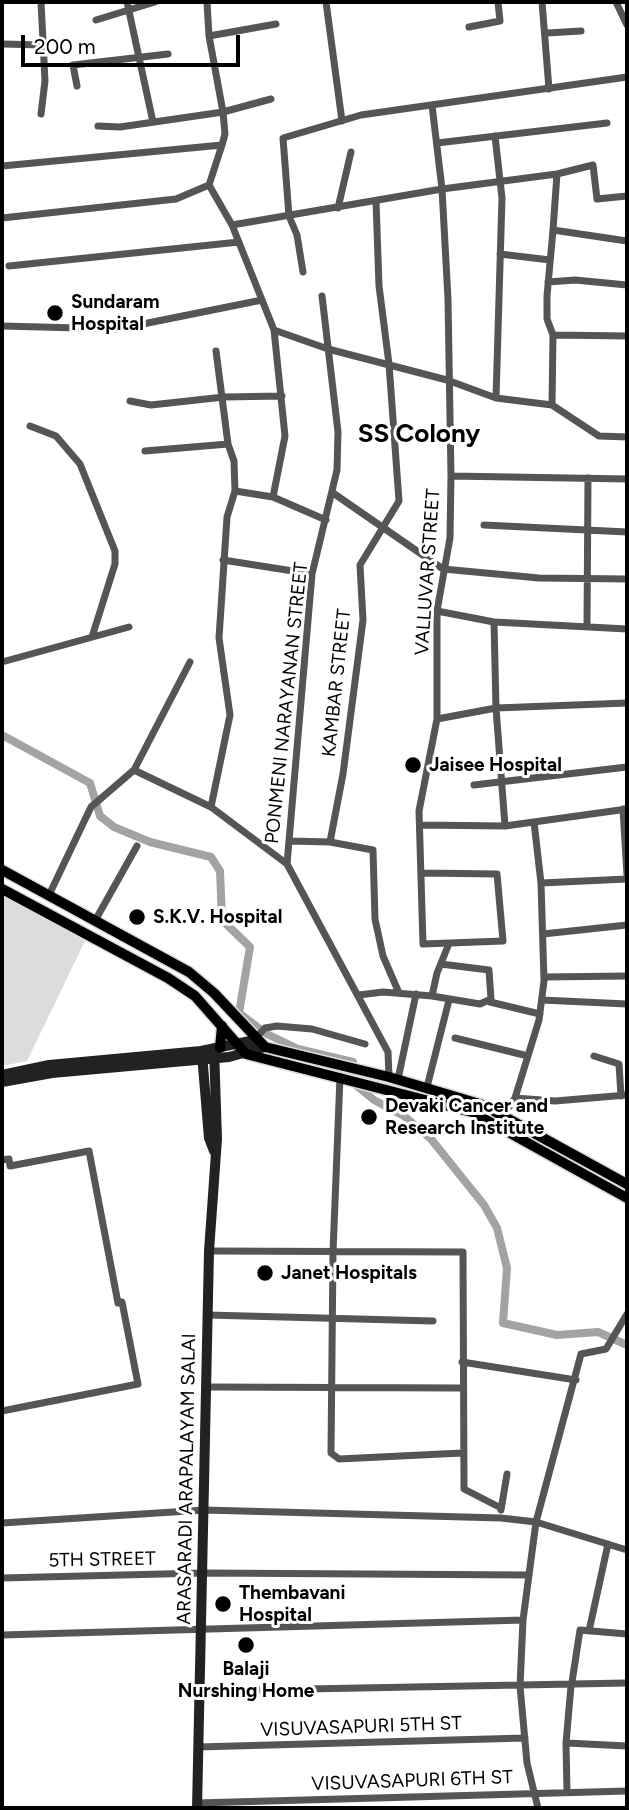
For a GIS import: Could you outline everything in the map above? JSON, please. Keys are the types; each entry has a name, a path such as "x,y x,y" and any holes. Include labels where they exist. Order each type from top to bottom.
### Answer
{"main road":[{"path":"2,870 115,929 189,972 235,1016 260,1033 265,1048 472,1112 627,1198"},
{"path":"2,889 195,996 242,1049 351,1075 393,1078 427,1087 504,1114 627,1184"},
{"path":"106,945 115,929"},
{"path":"178,985 189,972"},
{"path":"211,1053 222,1026"}],"street":[{"path":"41,2 45,81 41,114"},
{"path":"96,20 128,6 155,2"},
{"path":"207,2 209,36 225,134 209,185 232,225 274,330 285,436 273,497"},
{"path":"326,2 342,121"},
{"path":"468,27 500,21 498,2"},
{"path":"542,2 547,33 549,89"},
{"path":"616,2 627,25"},
{"path":"128,6 153,122"},
{"path":"209,36 276,24"},
{"path":"547,33 582,31"},
{"path":"2,44 44,45"},
{"path":"77,86 73,65 139,55 168,54"},
{"path":"303,272 297,235 289,216 282,138 342,121 432,105 627,77"},
{"path":"98,126 153,122 223,112 271,100"},
{"name":"VALLUVAR STREET","path":"432,105 442,189 448,299 450,538 437,611 437,719 419,811 423,944 449,946"},
{"path":"437,143 607,123"},
{"path":"495,136 500,181 496,398"},
{"path":"2,166 222,145"},
{"path":"338,208 351,152"},
{"path":"232,225 442,189 557,174 593,165 597,199 627,196"},
{"path":"552,405 553,335 547,319 557,174"},
{"path":"2,218 176,199 209,185"},
{"name":"KAMBAR STREET","path":"330,842 344,774 363,620 360,565 398,500 389,364 379,286 376,201"},
{"path":"553,230 627,242"},
{"path":"9,266 239,242"},
{"path":"500,254 550,260"},
{"path":"548,282 575,280 627,285"},
{"name":"PONMENI NARAYANAN STREET","path":"287,864 312,574 333,492 338,432 322,296"},
{"path":"2,326 118,329 262,300"},
{"path":"274,330 328,349 447,380 496,398 552,405 599,436 627,437"},
{"path":"553,335 627,336"},
{"path":"211,807 230,715 219,638 227,517 234,491 234,461 228,444 216,351"},
{"path":"130,401 151,405 224,397 282,396"},
{"path":"30,426 56,436 80,464 115,551 115,564 92,637"},
{"path":"145,451 228,444"},
{"path":"451,476 627,478"},
{"path":"587,626 588,478"},
{"path":"234,491 273,497 326,520"},
{"path":"333,492 443,569 627,579"},
{"path":"484,524 627,533"},
{"path":"223,561 312,574"},
{"path":"437,611 494,622 627,629"},
{"path":"494,622 496,708 505,826"},
{"path":"2,662 129,627"},
{"path":"49,895 91,807 134,770 190,662"},
{"path":"437,719 496,708 559,708 627,703"},
{"path":"474,785 627,767"},
{"path":"134,770 162,787 211,807 287,864 388,1052 393,1078"},
{"path":"420,825 505,826 625,809 627,877 541,883"},
{"path":"504,1114 515,1098 542,1000 544,977 541,883 534,822"},
{"path":"289,841 330,842 373,850 375,919 383,956 398,993"},
{"path":"96,919 137,846"},
{"path":"421,873 498,874 503,941 449,946 432,996"},
{"path":"543,934 627,925"},
{"path":"441,964 489,970 490,1002"},
{"path":"544,977 627,976"},
{"path":"359,995 398,993 480,1004 490,1002 540,1014"},
{"path":"393,1078 416,995"},
{"path":"427,1087 449,1000"},
{"path":"542,1000 627,1004"},
{"path":"215,1073 218,1065 229,1056 242,1049 260,1033 276,1026 312,1030 365,1044"},
{"path":"455,1038 528,1056"},
{"path":"2,1074 49,1065 265,1048"},
{"path":"2,1082 52,1073 173,1063 211,1053 229,1056"},
{"name":"ARASARADI ARAPALAYAM SALAI","path":"197,1806 209,1251 214,1151 215,1073 211,1053"},
{"name":"ARASARADI ARAPALAYAM SALAI","path":"211,1053 205,1080 209,1138 214,1151"},
{"path":"515,1098 555,1101 624,1096 619,1064 594,1056"},
{"path":"173,1063 205,1080"},
{"path":"351,1075 333,1252 331,1453 339,1459 462,1453"},
{"path":"2,1160 9,1159 10,1166 89,1151 118,1303 122,1302 138,1384 2,1411"},
{"path":"209,1251 463,1252 461,1388 464,1489 501,1508"},
{"path":"538,1808 524,1738 520,1686 523,1620 536,1522 582,1354 606,1349 617,1335 627,1314"},
{"path":"208,1315 433,1321"},
{"path":"462,1362 576,1380"},
{"path":"206,1387 461,1388"},
{"path":"501,1518 507,1474"},
{"path":"2,1523 204,1510 501,1518 536,1522 627,1550"},
{"path":"589,1631 608,1544"},
{"name":"5TH STREET","path":"2,1578 203,1573 529,1575"},
{"path":"2,1635 523,1620"},
{"path":"566,1792 566,1744 571,1684 580,1630 627,1634"},
{"path":"200,1691 627,1683"},
{"name":"VISUVASAPURI 5TH ST","path":"198,1747 524,1738"},
{"path":"566,1744 627,1746"},
{"name":"VISUVASAPURI 6TH ST","path":"197,1806 627,1791"}],"shaded area":[{"path":"2,895 85,941 27,1061 2,1066"}],"waterway":[{"path":"2,735 90,783 100,816 114,827 150,842 211,857 220,871 222,920 250,947 239,1013 265,1033 298,1049 353,1062 355,1074"},
{"path":"357,1086 374,1100 404,1116 431,1139 484,1205 497,1228 507,1268 503,1323 557,1335 598,1332 627,1345"}],"place":[{"name":"Sundaram Hospital","path":"55,313"},
{"name":"Jaisee Hospital","path":"413,765"},
{"name":"S.K.V. Hospital","path":"137,917"},
{"name":"Devaki Cancer and Research Institute","path":"369,1117"},
{"name":"Janet Hospitals","path":"265,1273"},
{"name":"Thembavani Hospital","path":"223,1604"},
{"name":"Balaji Nurshing Home","path":"246,1645"}],"district":[{"name":"SS Colony","path":"419,434"}]}
